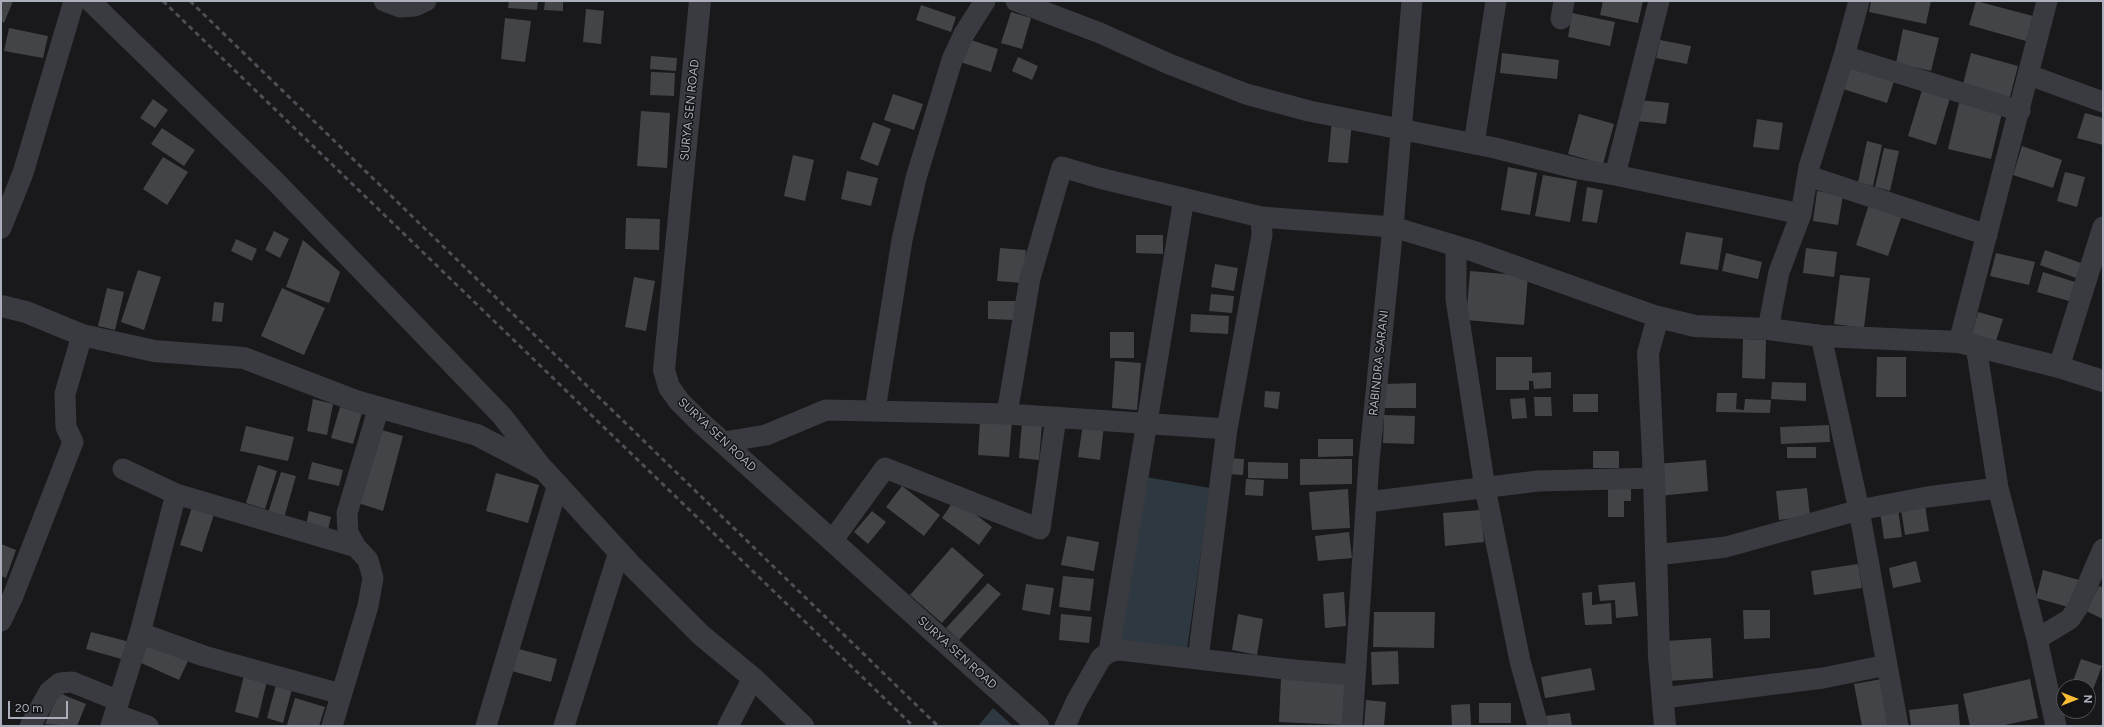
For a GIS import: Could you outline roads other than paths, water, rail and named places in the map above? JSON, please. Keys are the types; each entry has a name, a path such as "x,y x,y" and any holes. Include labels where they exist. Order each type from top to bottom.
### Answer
{"street":[{"path":"1,228 23,173 74,1"},
{"path":"90,1 276,182 395,304 502,416 551,477 619,552 701,635 753,678 803,726"},
{"path":"384,1 400,7 415,6 426,1"},
{"name":"SURYA SEN ROAD","path":"700,1 664,370 669,387 679,401 1038,726"},
{"path":"875,410 902,240 916,178 952,60 964,34 985,1"},
{"path":"1016,1 1100,33 1169,64 1246,94 1309,111 1474,144 1579,169 1615,175 1801,214"},
{"name":"RABINDRA SARANI","path":"1352,726 1370,454 1393,227 1412,1"},
{"path":"1474,144 1496,1"},
{"path":"1615,175 1659,1"},
{"path":"1768,329 1779,272 1801,214 1808,176 1859,1"},
{"path":"2047,1 1987,235 1967,344 1998,488 2037,639 2056,726"},
{"path":"1844,56 2020,111"},
{"path":"2029,75 2103,102"},
{"path":"1007,414 1030,278 1062,168 1261,217 1393,227 1456,246 1658,316 1695,326 1768,329 1821,336 1967,344 2059,367 2103,381"},
{"path":"1808,176 1987,235"},
{"path":"1109,652 1145,423 1184,198"},
{"path":"1198,659 1227,429 1262,235 1261,217"},
{"path":"2059,367 2103,227"},
{"path":"1456,246 1456,298 1485,488 1520,661 1538,726"},
{"path":"1,306 26,312 82,334 154,351 244,358 356,401 477,435 551,477"},
{"path":"1658,316 1648,352 1654,478 1659,656 1665,726"},
{"path":"1,621 13,596 73,442 66,427 65,394 82,334"},
{"path":"1821,336 1859,510 1898,726"},
{"path":"332,726 368,606 373,578 368,560 356,547 348,533 347,513 379,408"},
{"path":"724,442 766,435 826,410 1007,414 1227,429"},
{"path":"832,541 885,468 1040,528 1056,417"},
{"path":"123,469 176,494 356,547"},
{"path":"486,726 551,477"},
{"path":"1367,502 1538,481 1654,478"},
{"path":"1656,555 1726,548 1859,510 1927,497 1998,488"},
{"path":"115,714 140,634 176,494"},
{"path":"2037,639 2070,619 2078,607 2103,549"},
{"path":"564,726 619,552"},
{"path":"140,634 204,656 341,694"},
{"path":"1065,726 1076,702 1101,658 1109,652 1119,650 1294,670 1356,675"},
{"path":"1663,698 1823,678 1887,665"},
{"path":"728,726 753,678"},
{"path":"30,726 49,692 60,683 72,682 115,714 148,726"}],"railway":[{"path":"163,1 913,726"},
{"path":"190,1 938,726"}]}
